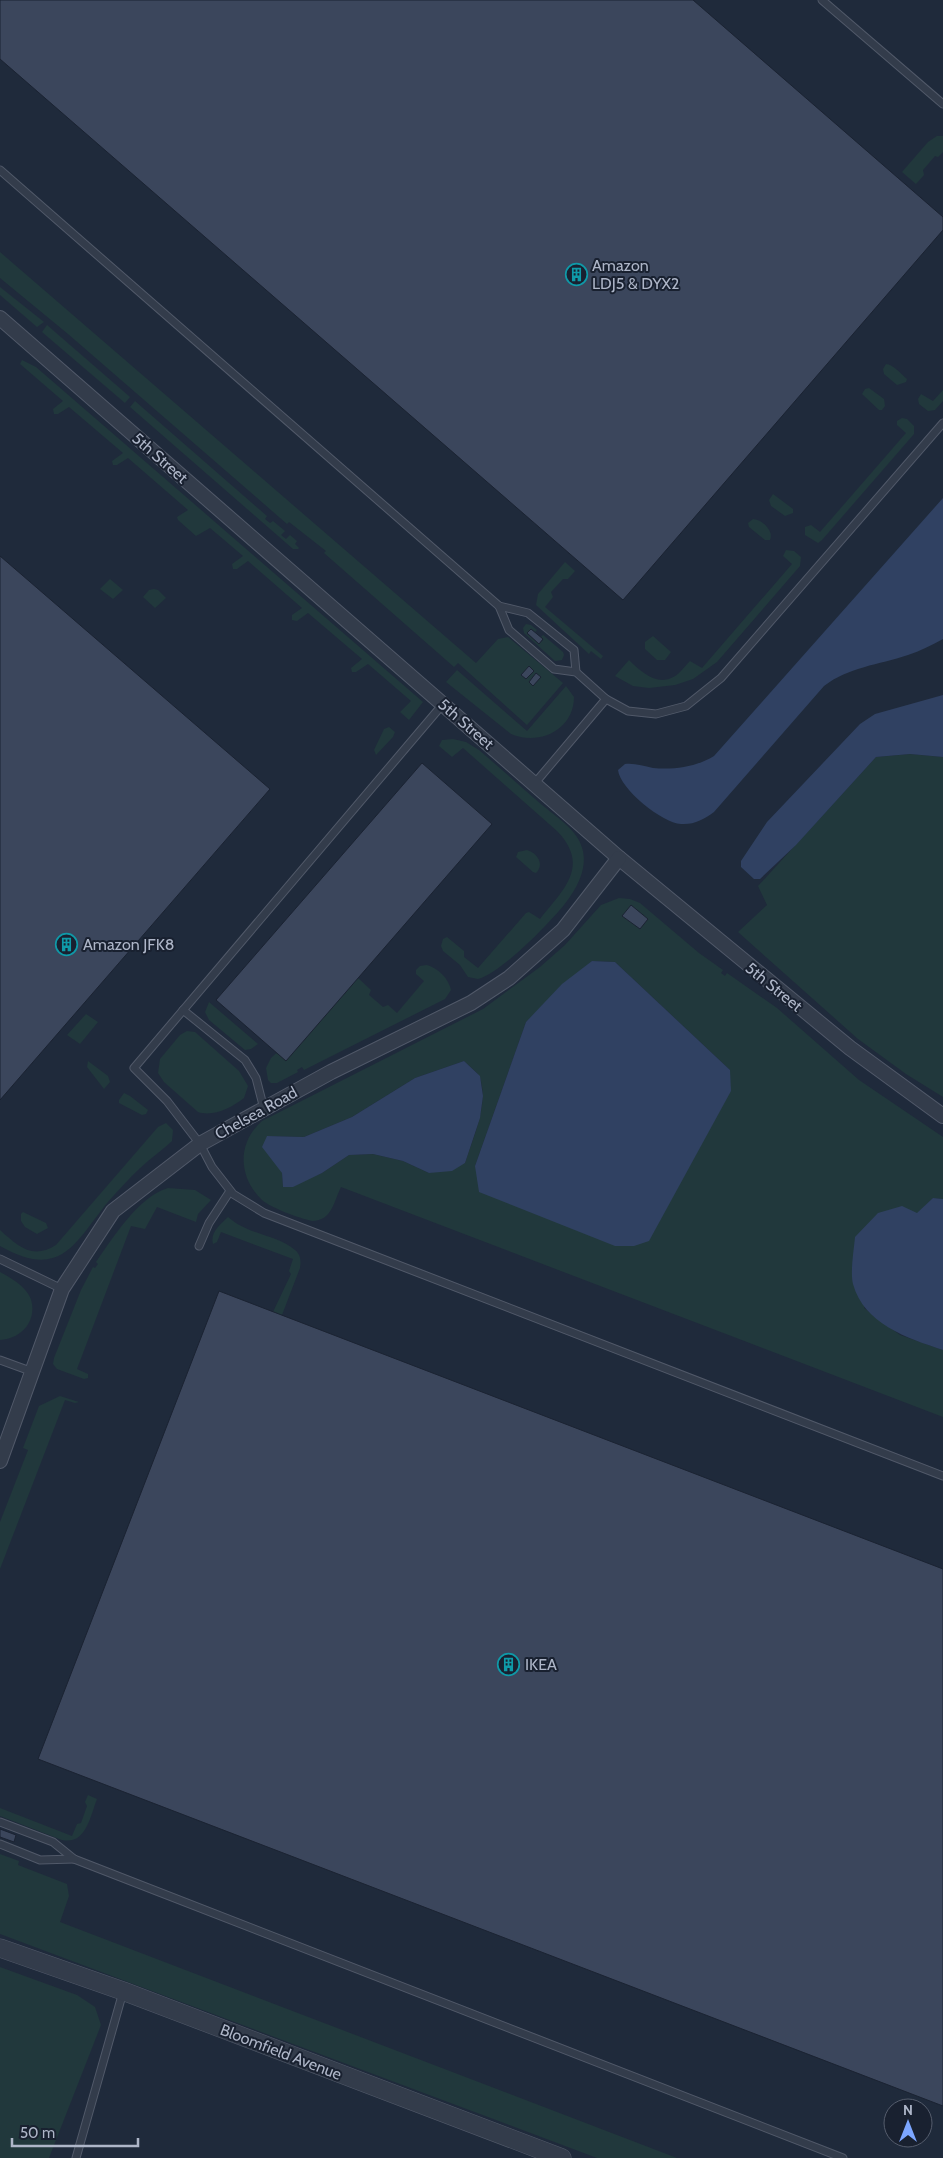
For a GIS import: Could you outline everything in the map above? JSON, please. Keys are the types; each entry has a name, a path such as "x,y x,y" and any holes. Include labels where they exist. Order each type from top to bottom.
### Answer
{"street":[{"name":"5th Street","path":"0,318 619,858 843,1043 943,1116"},
{"name":"Chelsea Road","path":"0,1461 62,1289 113,1211 200,1144 331,1072 470,1003 509,978 563,930 619,858"},
{"name":"Bloomfield Avenue","path":"0,1948 123,1992 562,2158"}],"lane":[{"path":"822,0 941,102"},
{"path":"0,170 499,606 509,630 554,669 576,672 606,699 628,711 656,714 686,706 721,678 943,423"},
{"path":"499,606 528,613 574,650 576,672"},
{"path":"535,783 606,699"},
{"path":"443,704 134,1068 167,1102 200,1144 212,1168 233,1194 264,1213 943,1476"},
{"path":"183,1010 245,1060 256,1078 264,1109"},
{"path":"199,1246 208,1222 230,1190"},
{"path":"0,1259 62,1289"},
{"path":"0,1360 33,1372"},
{"path":"0,1822 53,1842 74,1860 844,2158"},
{"path":"0,1844 40,1860 74,1860"},
{"path":"76,2158 123,1992"}],"green space":[{"path":"937,136 943,136 943,152 938,157 935,156 923,170 924,175 916,184 902,172 928,142"},
{"path":"0,252 476,663 498,639 508,637 563,683 527,725 458,663 454,667 324,553 326,551 289,522 287,524 68,334 0,278"},
{"path":"0,287 44,322 37,327 0,295"},
{"path":"47,325 130,397 125,403 42,332"},
{"path":"22,360 36,367 423,702 409,720 400,712 411,701 368,664 356,672 352,672 351,668 362,659 308,613 297,621 292,620 292,615 302,608 248,561 237,569 233,569 232,564 243,556 210,528 196,536 177,517 188,510 128,458 117,465 113,465 112,461 123,453 69,407 58,414 54,414 53,409 63,401 20,364"},
{"path":"886,364 897,370 907,379 906,382 897,385 884,374 883,369"},
{"path":"869,388 884,399 885,406 882,410 879,410 862,394 865,389"},
{"path":"943,390 943,401 935,410 928,411 919,404 918,399 921,394 933,401"},
{"path":"135,401 267,516 265,519 270,523 273,521 285,531 281,535 286,539 290,535 297,541 295,544 299,548 293,549 130,407"},
{"path":"902,418 907,419 914,426 914,434 822,540 818,543 805,535 805,527 811,525 820,532 906,433 897,425 897,421"},
{"path":"773,494 793,509 793,513 785,516 771,506 769,500"},
{"path":"753,519 767,526 771,537 770,540 765,540 749,527 748,523"},
{"path":"786,550 794,551 801,557 800,566 717,662 693,679 675,685 649,688 633,686 615,676 629,660 652,678 659,680 672,678 690,661 702,668 792,564 783,556"},
{"path":"565,562 575,571 568,579 563,579 551,592 553,597 545,607 603,656 601,659 591,651 589,654 536,605 538,594"},
{"path":"110,579 123,590 113,599 100,589"},
{"path":"149,590 158,590 166,598 155,608 143,597"},
{"path":"526,624 531,625 537,630 535,632 531,629 527,634 539,644 543,640 541,637 543,635 563,652 562,660 555,661 524,633 523,628"},
{"path":"653,636 671,652 665,660 657,660 645,649 645,642"},
{"path":"457,670 527,731 566,686 574,697 572,709 568,718 553,732 533,738 511,734 446,682"},
{"path":"389,727 395,732 393,737 376,755 374,750 384,729"},
{"path":"453,739 466,742 479,750 563,822 574,833 581,845 584,858 583,870 572,894 555,916 514,956 495,971 478,979 468,977 460,965 443,951 441,946 443,939 447,937 464,951 464,957 478,968 526,913 529,912 540,919 557,898 570,877 573,867 572,855 567,844 557,831 463,748 452,757 439,746 442,740"},
{"path":"910,754 943,757 943,1097 906,1074 858,1039 738,932 767,905 758,886 876,757"},
{"path":"527,850 539,859 540,866 536,873 516,857 518,852"},
{"path":"619,898 630,899 640,903 699,953 723,970 721,973 725,976 727,973 777,1008 859,1080 943,1137 943,1199 933,1198 917,1214 864,1308 900,1335 943,1350 943,1417 341,1187 328,1214 324,1218 312,1221 272,1206 262,1200 254,1191 245,1171 245,1150 248,1139 262,1121 483,1009 540,967 565,945 601,905","holes":["592,961 615,962 730,1070 475,1166 526,1022","464,1061 479,1076 483,1099 479,1121 465,1163 429,1173 403,1161 373,1154 349,1155 322,1173 283,1187 282,1173 267,1136 304,1137 352,1117 415,1078"]},
{"path":"427,965 439,971 448,982 451,990 445,999 304,1070 302,1067 297,1070 298,1072 277,1083 271,1083 268,1080 266,1068 271,1058 358,978 371,990 369,995 383,1007 388,1005 397,1013 424,981 416,974 416,970 420,966"},
{"path":"209,1002 258,1044 251,1049 245,1050 209,1020 205,1012"},
{"path":"86,1014 98,1022 80,1044 67,1035"},
{"path":"187,1031 195,1032 239,1071 248,1086 244,1098 222,1111 198,1112 164,1082 158,1073 160,1059 180,1035"},
{"path":"88,1061 108,1076 110,1082 104,1089 87,1067"},
{"path":"124,1093 148,1110 146,1114 142,1115 119,1103"},
{"path":"166,1123 173,1130 172,1141 127,1181 68,1250 56,1257 41,1260 23,1256 0,1246 0,1230 19,1246 32,1251 40,1251 56,1245 158,1127"},
{"path":"168,1188 195,1190 211,1200 198,1214 196,1222 157,1207 145,1229 131,1226 77,1369 88,1374 88,1378 84,1379 57,1369 53,1364 54,1358 81,1290 93,1267 95,1268 98,1264 96,1262 127,1219 146,1200"},
{"path":"23,1212 46,1223 48,1228 37,1234 25,1227 21,1221 21,1214"},
{"path":"228,1217 245,1228 288,1245 298,1254 300,1268 282,1315 273,1312 291,1274 289,1271 293,1259 221,1232 217,1242 213,1244 214,1232"},
{"path":"0,1272 17,1282 24,1289 30,1297 32,1313 27,1326 22,1332 8,1339 0,1340"},
{"path":"60,1396 79,1402 75,1403 65,1400 0,1569 0,1522 28,1450 23,1448 39,1406"},
{"path":"88,1795 97,1799 89,1821 82,1834 70,1840 62,1840 0,1816 0,1808 72,1836 77,1824 81,1823 87,1806 85,1802"},
{"path":"0,1854 19,1861 18,1865 67,1884 69,1896 60,1922 677,2158 597,2158 0,1934"},
{"path":"0,1967 77,1995 95,2007 101,2025 49,2158 0,2158"}],"water":[{"path":"943,498 943,639 908,655 854,670 824,686 714,812 703,819 686,824 673,822 663,818 634,795 626,786 618,770 625,764 661,769 685,767 700,763 714,756"},
{"path":"943,695 943,757 910,754 876,757 796,845 760,879 754,879 741,867 741,861 767,822 860,724 875,714"},
{"path":"592,961 615,962 730,1070 731,1091 649,1241 634,1246 615,1246 479,1192 475,1166 526,1022 562,984"},
{"path":"464,1061 480,1076 483,1096 480,1118 465,1163 452,1171 429,1173 403,1161 373,1154 349,1155 322,1173 293,1187 283,1187 282,1173 262,1147 267,1136 304,1137 352,1117 415,1078"},
{"path":"933,1198 943,1199 943,1350 889,1328 877,1319 867,1310 859,1298 852,1279 855,1237 878,1213 902,1206 917,1213"}],"building":[{"name":"Amazon LDJ5 & DYX2","path":"0,0 693,0 943,217 943,230 623,600 0,59"},
{"name":"Amazon JFK8","path":"0,556 270,789 0,1100"},
{"path":"531,629 543,639 539,644 527,633"},
{"path":"529,666 534,671 526,679 521,675"},
{"path":"536,673 541,677 533,686 529,682"},
{"path":"422,763 492,824 286,1061 216,1000"},
{"path":"631,905 648,919 640,929 622,916"},
{"name":"IKEA","path":"219,1291 943,1569 943,2106 933,2102 933,2098 922,2098 38,1759"},
{"path":"0,1829 16,1835 14,1842 0,1837"}],"place":[{"name":"Amazon LDJ5 & DYX2","path":"576,274"},
{"name":"Amazon JFK8","path":"67,944"},
{"name":"IKEA","path":"509,1664"}]}
